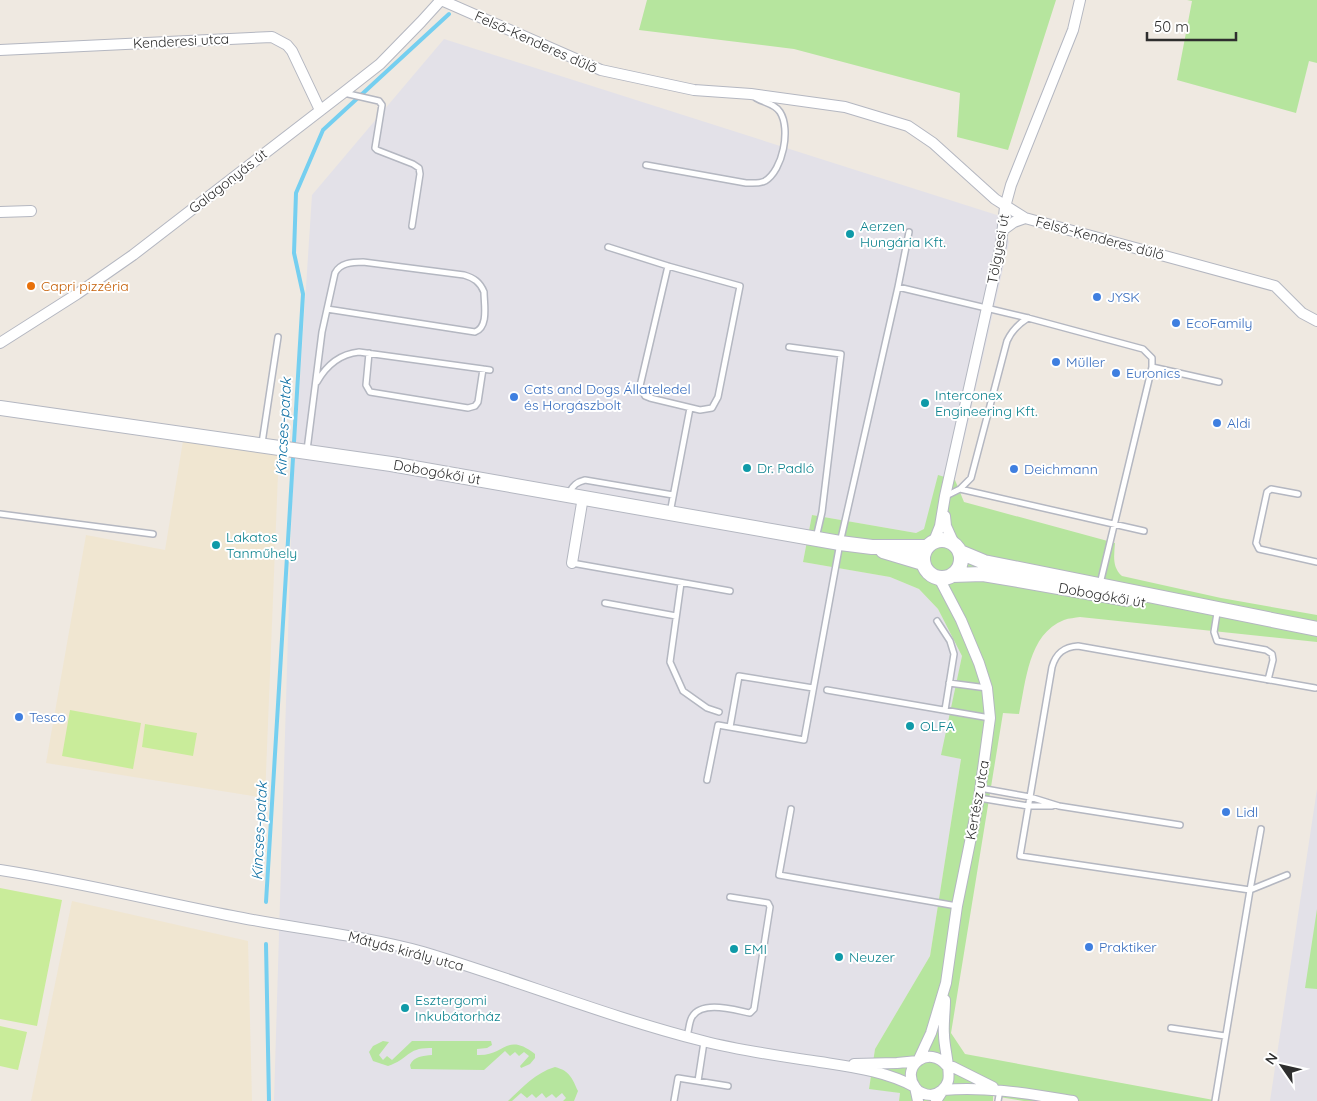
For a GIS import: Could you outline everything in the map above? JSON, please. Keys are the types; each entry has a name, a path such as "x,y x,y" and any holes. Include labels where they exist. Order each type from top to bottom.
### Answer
{"main road":[{"name":"Dobogókői út","path":"0,408 390,464 840,543 872,547 930,544"},
{"path":"944,540 958,549 960,565 946,577 928,574 923,563 923,553 930,544 944,540"},
{"name":"Dobogókői út","path":"872,547 923,563"},
{"name":"Dobogókői út","path":"958,549 984,562 1217,608 1252,617"},
{"name":"Dobogókői út","path":"946,577 983,574 1117,598 1252,617 1317,629"}],"street":[{"name":"Felső-Kenderes dűlő","path":"441,0 601,70 694,90 751,94 845,107 908,126 933,143 970,178 1005,207 1026,218 1276,286 1302,313 1317,321"},
{"name":"Galagonyás út","path":"0,343 77,294 133,255 320,110 348,94 380,64 441,0"},
{"name":"Tölgyesi út","path":"930,544 940,526 1011,185 1073,30 1080,0"},
{"name":"Kenderesi utca","path":"0,50 272,37 287,45 292,51 320,110"},
{"path":"0,212 31,211"},
{"path":"1003,230 1014,222 1026,218"},
{"path":"572,563 583,497"},
{"name":"Tölgyesi út","path":"945,501 946,526 958,549"},
{"name":"Kertész utca","path":"946,577 979,663 986,688 990,718 979,793 957,906 946,983 944,1034 947,1066"},
{"name":"Mátyás király utca","path":"0,870 40,876 235,916 386,943 424,953 642,1025 704,1042 835,1064 900,1079 915,1088"},
{"name":"Kertész utca","path":"918,1061 932,1033 946,983"},
{"path":"918,1101 912,1083 911,1072 918,1061 924,1057 937,1057 947,1066 949,1078 947,1085 936,1101"},
{"name":"Mátyás király utca","path":"835,1064 918,1061"},
{"path":"947,1066 1018,1097 1073,1101"},
{"path":"915,1088 931,1095 943,1090 1000,1090"}],"lane":[{"path":"348,94 379,101 382,105 375,148 419,168 420,174 412,226"},
{"name":"Felső-Kenderes dűlő","path":"646,165 746,183 758,184 764,181 775,170 783,151 785,131 783,120 776,107 751,94"},
{"path":"707,780 718,725 804,740 840,543 909,232"},
{"path":"608,247 740,286 718,397 712,408 700,410 645,396 640,386 668,266"},
{"path":"296,451 316,385 322,332 327,309 337,269 352,262 363,262 464,275 476,279 484,292 483,324 480,330 475,332 327,309"},
{"path":"898,287 1028,318 1144,349 1152,358 1152,367 1100,585"},
{"path":"945,501 971,478 1007,341 1018,324 1028,318"},
{"path":"262,447 278,337"},
{"path":"789,346 841,354 822,512 816,539"},
{"path":"316,385 324,371 340,358 353,353 369,353 490,370"},
{"path":"369,353 366,385 370,392 468,408 475,406 478,402 483,369"},
{"path":"1152,367 1219,382"},
{"path":"670,513 690,408"},
{"path":"568,495 572,486 579,481 585,480 673,494"},
{"path":"960,489 1144,531"},
{"path":"1298,494 1271,489 1267,492 1256,543 1259,548 1317,562"},
{"path":"0,514 153,534"},
{"path":"572,563 730,591"},
{"path":"681,582 670,662 684,691 707,708 719,712"},
{"path":"605,603 676,616"},
{"path":"1218,613 1214,632 1217,641 1270,651 1273,660 1268,680"},
{"path":"937,622 950,641 954,654 945,710"},
{"path":"1287,875 1250,890 1020,856 1052,667 1054,659 1064,649 1078,646 1315,688"},
{"path":"730,727 739,676 813,688"},
{"path":"949,683 986,688"},
{"path":"827,690 990,718"},
{"path":"979,793 1030,797 1060,806 1180,825"},
{"path":"979,793 1028,806 1060,806"},
{"path":"790,809 779,875 957,906"},
{"path":"1215,1101 1262,829"},
{"path":"687,1037 692,1017 699,1009 707,1006 750,1013 754,1009 770,907 768,903 730,897"},
{"path":"1171,1028 1225,1036"},
{"path":"698,1081 704,1042"},
{"path":"674,1101 678,1078 728,1086"},
{"path":"998,1101 1000,1090"}],"shaded area":[{"path":"444,39 1000,216 1009,242 955,480 938,476 925,529 916,533 812,515 803,562 890,577 919,589 938,609 962,656 942,755 961,759 930,956 875,1049 869,1088 900,1093 899,1101 274,1101 292,502 312,195"},
{"path":"184,435 279,449 265,798 46,763 86,535 165,550"},
{"path":"1317,789 1317,1101 1270,1101"},
{"path":"72,901 248,941 252,1101 31,1101"}],"green space":[{"path":"647,0 1056,0 1008,150 957,137 960,93 794,49 639,30"},
{"path":"1187,0 1317,0 1317,63 1309,61 1296,113 1177,80 1192,1"},
{"path":"938,475 955,480 964,502 1115,543 1115,565 1122,576 1221,598 1317,615 1317,642 1080,617 1066,619 1052,627 1036,647 1027,674 1019,714 1003,713 951,1033 965,1054 1219,1101 1024,1101 993,1096 993,1101 899,1101 900,1093 869,1089 875,1049 930,956 961,759 941,755 962,656 938,609 919,589 890,577 803,562 812,515 916,533 924,529"},
{"path":"70,710 141,723 133,769 62,756"},
{"path":"145,724 197,733 193,756 142,747"},
{"path":"0,888 62,900 37,1026 0,1019"},
{"path":"1317,909 1317,989 1305,988"},
{"path":"0,1026 27,1032 18,1070 0,1066"},
{"path":"383,1041 389,1042 379,1055 383,1060 387,1056 392,1060 412,1041 491,1041 492,1045 487,1048 477,1049 477,1055 486,1055 511,1045 518,1045 535,1054 535,1058 530,1064 521,1068 520,1066 529,1056 524,1052 519,1056 515,1052 510,1056 505,1051 484,1070 411,1069 410,1065 414,1060 419,1057 432,1055 432,1048 413,1051 388,1066 373,1061 369,1052 373,1046"},
{"path":"555,1067 567,1073 572,1079 578,1091 574,1101 563,1101 566,1098 562,1093 556,1098 552,1094 546,1098 542,1093 536,1098 532,1094 527,1098 521,1093 512,1101 508,1101 535,1077"}],"waterway":[{"name":"Kincses-patak","path":"266,902 303,294 294,253 296,193 323,130 449,14"},
{"name":"Kincses-patak","path":"266,944 269,1101"}],"place":[{"name":"Aerzen Hungária Kft.","path":"850,234"},
{"name":"Capri pizzéria","path":"31,286"},
{"name":"JYSK","path":"1097,297"},
{"name":"EcoFamily","path":"1176,323"},
{"name":"Müller","path":"1056,362"},
{"name":"Euronics","path":"1116,373"},
{"name":"Cats and Dogs Állateledel és Horgászbolt","path":"514,397"},
{"name":"Interconex Engineering Kft.","path":"925,403"},
{"name":"Aldi","path":"1217,423"},
{"name":"Dr. Padló","path":"747,468"},
{"name":"Deichmann","path":"1014,469"},
{"name":"Lakatos Tanműhely","path":"216,545"},
{"name":"Tesco","path":"19,717"},
{"name":"OLFA","path":"910,726"},
{"name":"Lidl","path":"1226,812"},
{"name":"Praktiker","path":"1089,947"},
{"name":"EMI","path":"734,949"},
{"name":"Neuzer","path":"839,957"},
{"name":"Esztergomi Inkubátorház","path":"405,1008"}]}
